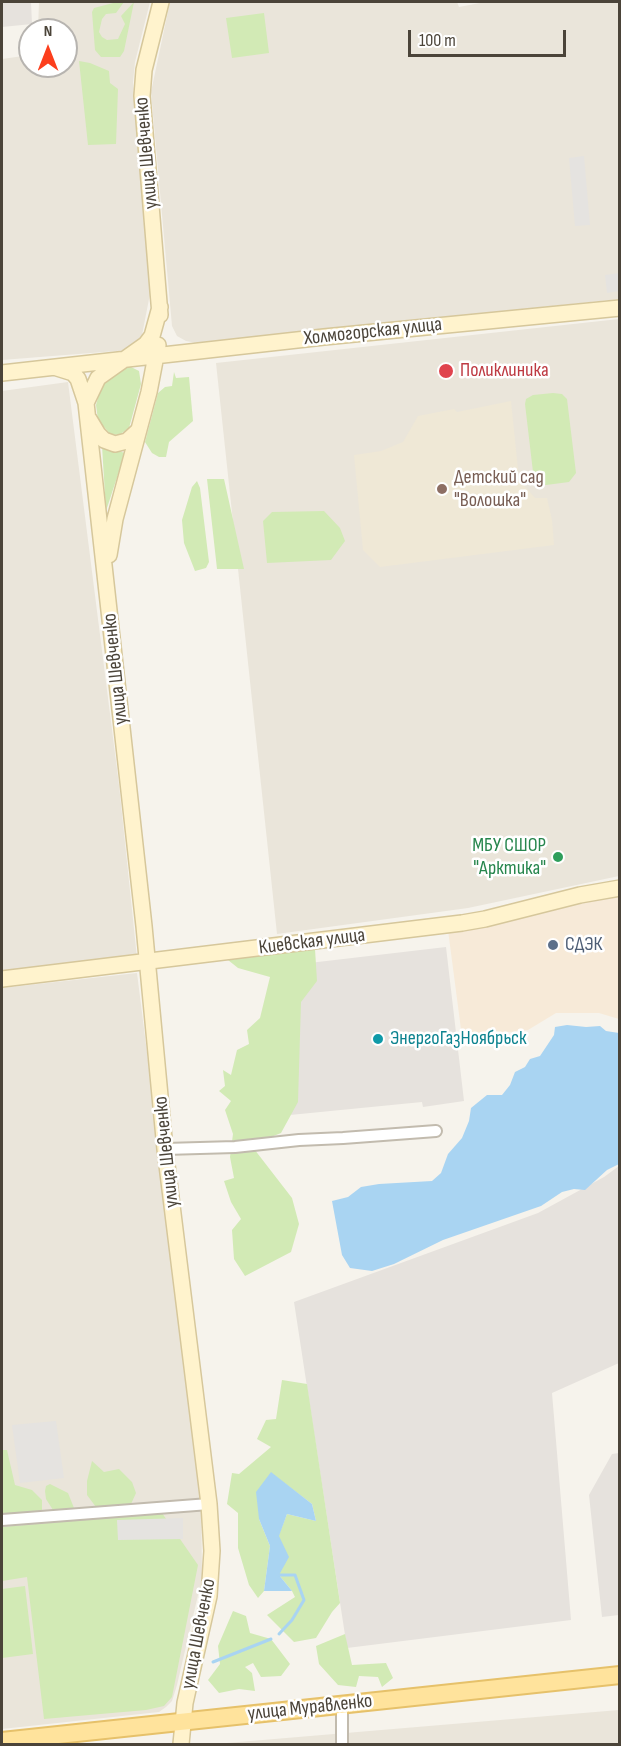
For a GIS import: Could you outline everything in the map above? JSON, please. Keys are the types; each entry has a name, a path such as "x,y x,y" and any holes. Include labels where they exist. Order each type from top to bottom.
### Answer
{"main road":[{"name":"улица Муравленко","path":"2,1741 620,1676"}],"street":[{"name":"улица Шевченко","path":"160,307 142,96 144,70 162,2"},
{"path":"107,579 115,519 157,355 160,307"},
{"path":"107,579 96,505 87,407 98,378 112,366 139,350 152,336 160,307"},
{"name":"Холмогорская улица","path":"2,373 496,319 620,308"},
{"path":"127,358 140,361 146,368 149,392"},
{"path":"48,367 62,368 73,373 82,386 94,429 104,440 115,444 127,441 139,430"},
{"name":"улица Шевченко","path":"107,579 148,962 165,1149 209,1504 212,1571 183,1722 181,1744"},
{"name":"Киевская улица","path":"2,979 462,923 580,895 620,888"},
{"path":"165,1149 235,1147 299,1140 436,1131"},
{"path":"2,1521 209,1504"},
{"path":"342,1705 342,1744"}],"shaded area":[{"path":"2,2 31,2 32,18 18,18 18,25 2,27"},
{"path":"39,2 150,2 135,62 133,82 150,294 142,335 129,350 2,360 2,59 18,57 18,78 78,78 78,18 38,18"},
{"path":"170,2 457,2 459,7 485,2 619,2 619,299 197,343 177,336 172,326 151,92"},
{"path":"584,156 590,225 575,226 569,158"},
{"path":"619,273 619,291 607,293 605,275"},
{"path":"619,319 619,876 468,908 277,934 216,363"},
{"path":"68,382 119,785 137,958 2,972 2,391"},
{"name":"Детский сад \"Волошка\"","path":"511,401 519,479 535,498 547,498 554,545 380,567 363,550 354,455 381,451 403,442 418,416 454,409 457,412"},
{"path":"619,895 619,1019 599,1013 556,1013 528,1030 462,1037 448,930"},
{"path":"446,947 464,1101 423,1107 422,1102 290,1115 275,967"},
{"path":"137,973 201,1484 202,1578 177,1685 172,1701 166,1707 159,1712 2,1729 2,988"},
{"path":"619,1166 619,1363 552,1393 571,1620 347,1648 294,1302 538,1213 604,1177"},
{"path":"56,1421 64,1478 20,1483 12,1425"},
{"path":"619,1453 619,1615 602,1617 589,1495 612,1454"},
{"path":"183,1518 183,1539 118,1540 117,1520"},
{"path":"619,1710 619,1744 215,1744"}],"green space":[{"path":"124,2 116,13 106,14 102,19 99,32 107,40 118,39 125,24 121,16 134,2 124,51 120,57 101,57 95,50 92,12 94,8"},
{"path":"264,13 269,53 232,58 226,18"},
{"path":"79,61 109,71 110,83 118,89 116,144 88,145"},
{"path":"121,367 131,367 139,371 141,384 129,428 119,435 110,434 98,420 96,405 100,391 109,376"},
{"path":"174,372 176,378 189,377 193,421 169,442 166,457 159,457 152,453 145,442 158,393 165,387 172,386"},
{"path":"562,394 567,399 576,473 569,482 546,485 540,484 535,479 533,472 525,404 526,399 533,395"},
{"path":"102,446 125,453 106,511"},
{"path":"207,479 224,479 244,569 217,569"},
{"path":"197,481 200,488 209,562 206,568 195,571 184,543 182,520 192,487"},
{"path":"324,511 340,528 345,541 331,560 267,563 263,521 272,512"},
{"path":"315,949 317,981 301,1002 298,1102 281,1133 251,1145 292,1198 299,1224 291,1252 245,1276 234,1259 232,1230 241,1219 231,1202 224,1181 234,1178 230,1157 233,1134 225,1110 231,1101 219,1091 225,1086 223,1070 231,1075 237,1050 249,1044 247,1030 260,1018 270,977 238,968 228,960"},
{"path":"282,1380 307,1384 340,1603 316,1638 294,1642 267,1615 295,1597 279,1575 278,1537 287,1514 316,1521 312,1504 271,1473 259,1519 270,1546 264,1591 258,1598 249,1585 238,1548 238,1513 227,1504 232,1473 239,1474 271,1447 257,1439 266,1420 276,1419"},
{"path":"2,1450 7,1450 15,1485 32,1490 42,1500 42,1512 2,1515"},
{"path":"92,1461 104,1472 119,1469 132,1482 136,1493 131,1504 96,1507 87,1495 87,1481"},
{"path":"50,1484 68,1493 74,1508 53,1510 46,1499 45,1491 46,1486"},
{"path":"162,1513 198,1565 172,1697 164,1706 146,1710 44,1719 27,1577 2,1581 2,1527"},
{"path":"25,1586 33,1654 2,1658 2,1589"},
{"path":"233,1611 246,1616 250,1633 271,1639 290,1664 281,1676 261,1677 253,1663 245,1667 252,1673 255,1691 239,1689 219,1693 208,1680 220,1664 218,1646"},
{"path":"345,1634 352,1665 386,1663 393,1678 382,1687 378,1677 359,1676 356,1687 338,1685 319,1664 316,1646"}],"water":[{"path":"600,1026 606,1031 619,1033 619,1164 607,1170 585,1190 574,1189 562,1192 541,1206 443,1240 394,1264 372,1271 350,1268 342,1255 332,1201 348,1197 361,1187 432,1181 441,1173 448,1154 462,1138 469,1121 471,1108 487,1095 502,1095 510,1085 515,1072 525,1067 530,1059 540,1056 554,1035 555,1027"},
{"path":"271,1472 312,1504 316,1521 287,1514 279,1536 289,1557 279,1575 292,1591 264,1591 270,1546 259,1519 256,1492"}],"waterway":[{"path":"279,1575 295,1575 304,1600 292,1620 279,1634"},
{"path":"213,1662 271,1639"}],"place":[{"name":"Поликлиника","path":"446,371"},
{"name":"Детский сад \"Волошка\"","path":"442,489"},
{"name":"МБУ СШОР \"Арктика\"","path":"558,857"},
{"name":"СДЭК","path":"553,945"},
{"name":"ЭнергоГазНоябрьск","path":"378,1039"}]}
